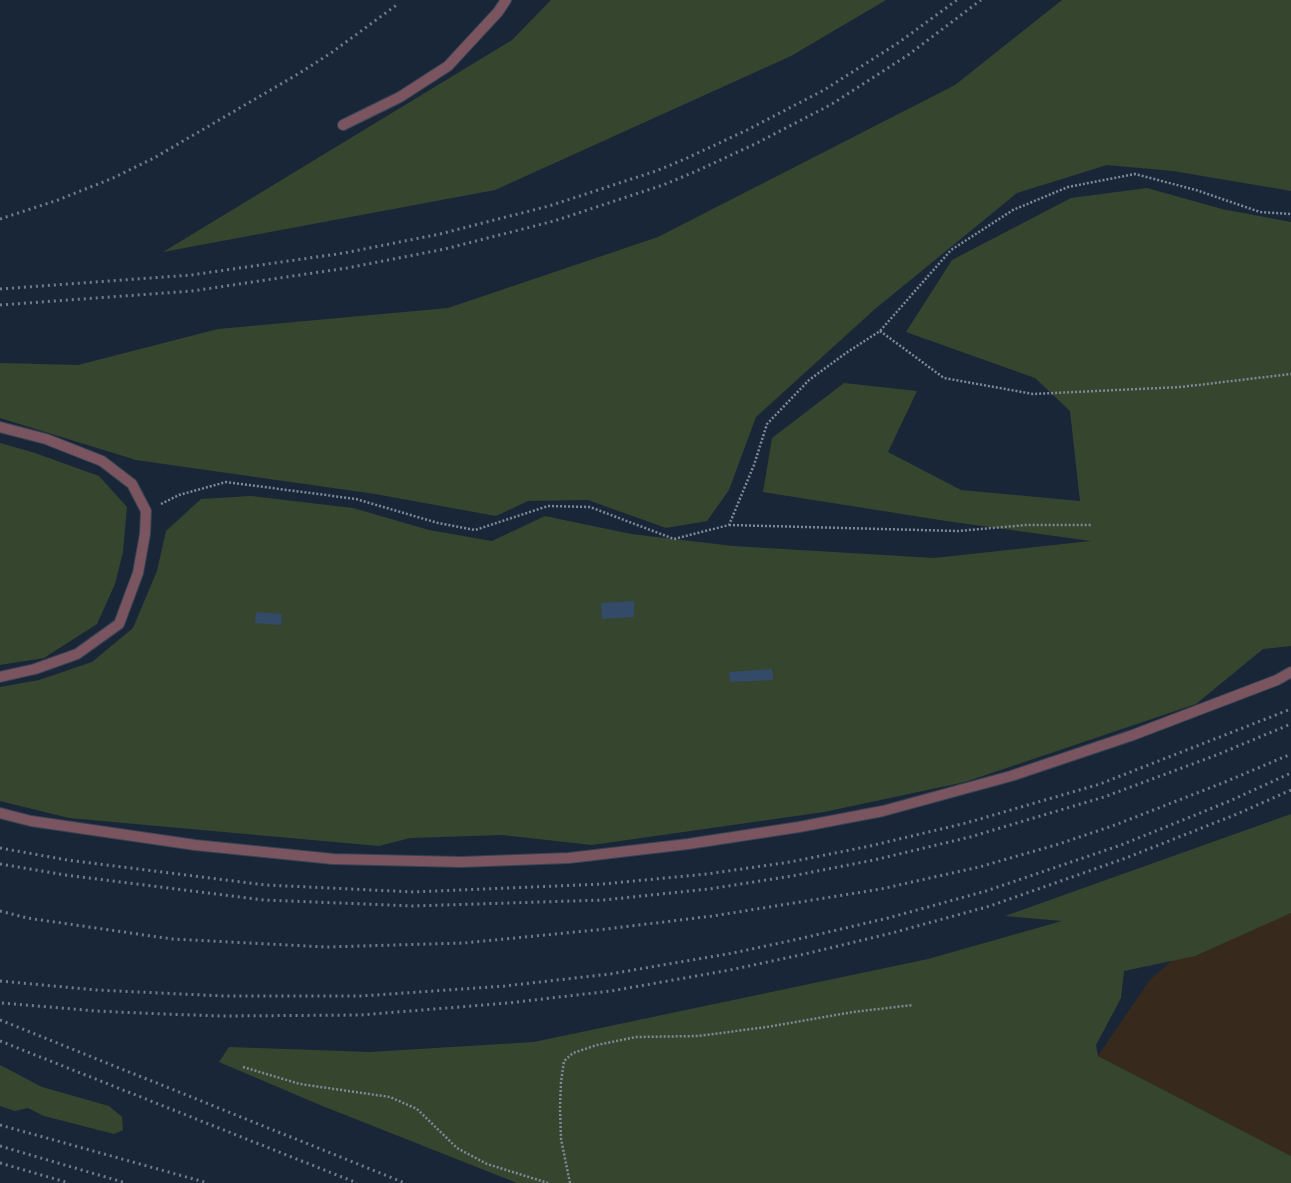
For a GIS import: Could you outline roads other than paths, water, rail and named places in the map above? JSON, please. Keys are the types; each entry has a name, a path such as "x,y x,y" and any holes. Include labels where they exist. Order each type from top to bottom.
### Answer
{"lane":[{"path":"343,125 400,97 448,66 498,12 506,0"},
{"path":"0,427 46,439 102,461 132,484 146,511 145,534 138,573 119,624 78,654 35,669 0,677"},
{"path":"0,813 31,821 195,845 333,859 461,862 584,856 688,844 799,827 883,811 1011,776 1133,735 1277,680 1291,672"}],"railway":[{"path":"0,289 191,275 344,253 440,234 549,206 656,171 747,130 824,90 898,43 957,0"},
{"path":"0,305 192,291 347,268 445,249 554,221 663,185 755,144 832,104 908,55 981,0"},
{"path":"0,219 58,200 113,178 154,158 298,74 331,53 398,4"},
{"path":"0,848 67,860 266,885 414,892 603,884 707,874 790,862 870,846 966,823 1100,784 1291,709"},
{"path":"0,864 65,875 264,900 413,906 604,900 709,889 792,876 874,860 970,837 1104,797 1214,756 1291,724"},
{"path":"0,911 27,918 172,939 326,947 464,943 606,929 713,916 881,889 979,867 1059,844 1115,825 1225,782 1291,754"},
{"path":"0,981 96,990 224,996 362,996 505,986 610,974 733,953 803,938 888,918 986,891 1121,845 1232,800 1291,773"},
{"path":"2,1003 96,1011 222,1016 361,1015 508,1003 611,991 730,970 805,954 892,933 990,906 1126,858 1237,814 1291,790"},
{"path":"0,1020 405,1183"},
{"path":"0,1041 357,1183"},
{"path":"0,1125 208,1183"},
{"path":"0,1146 126,1183"},
{"path":"0,1163 69,1183"}]}
